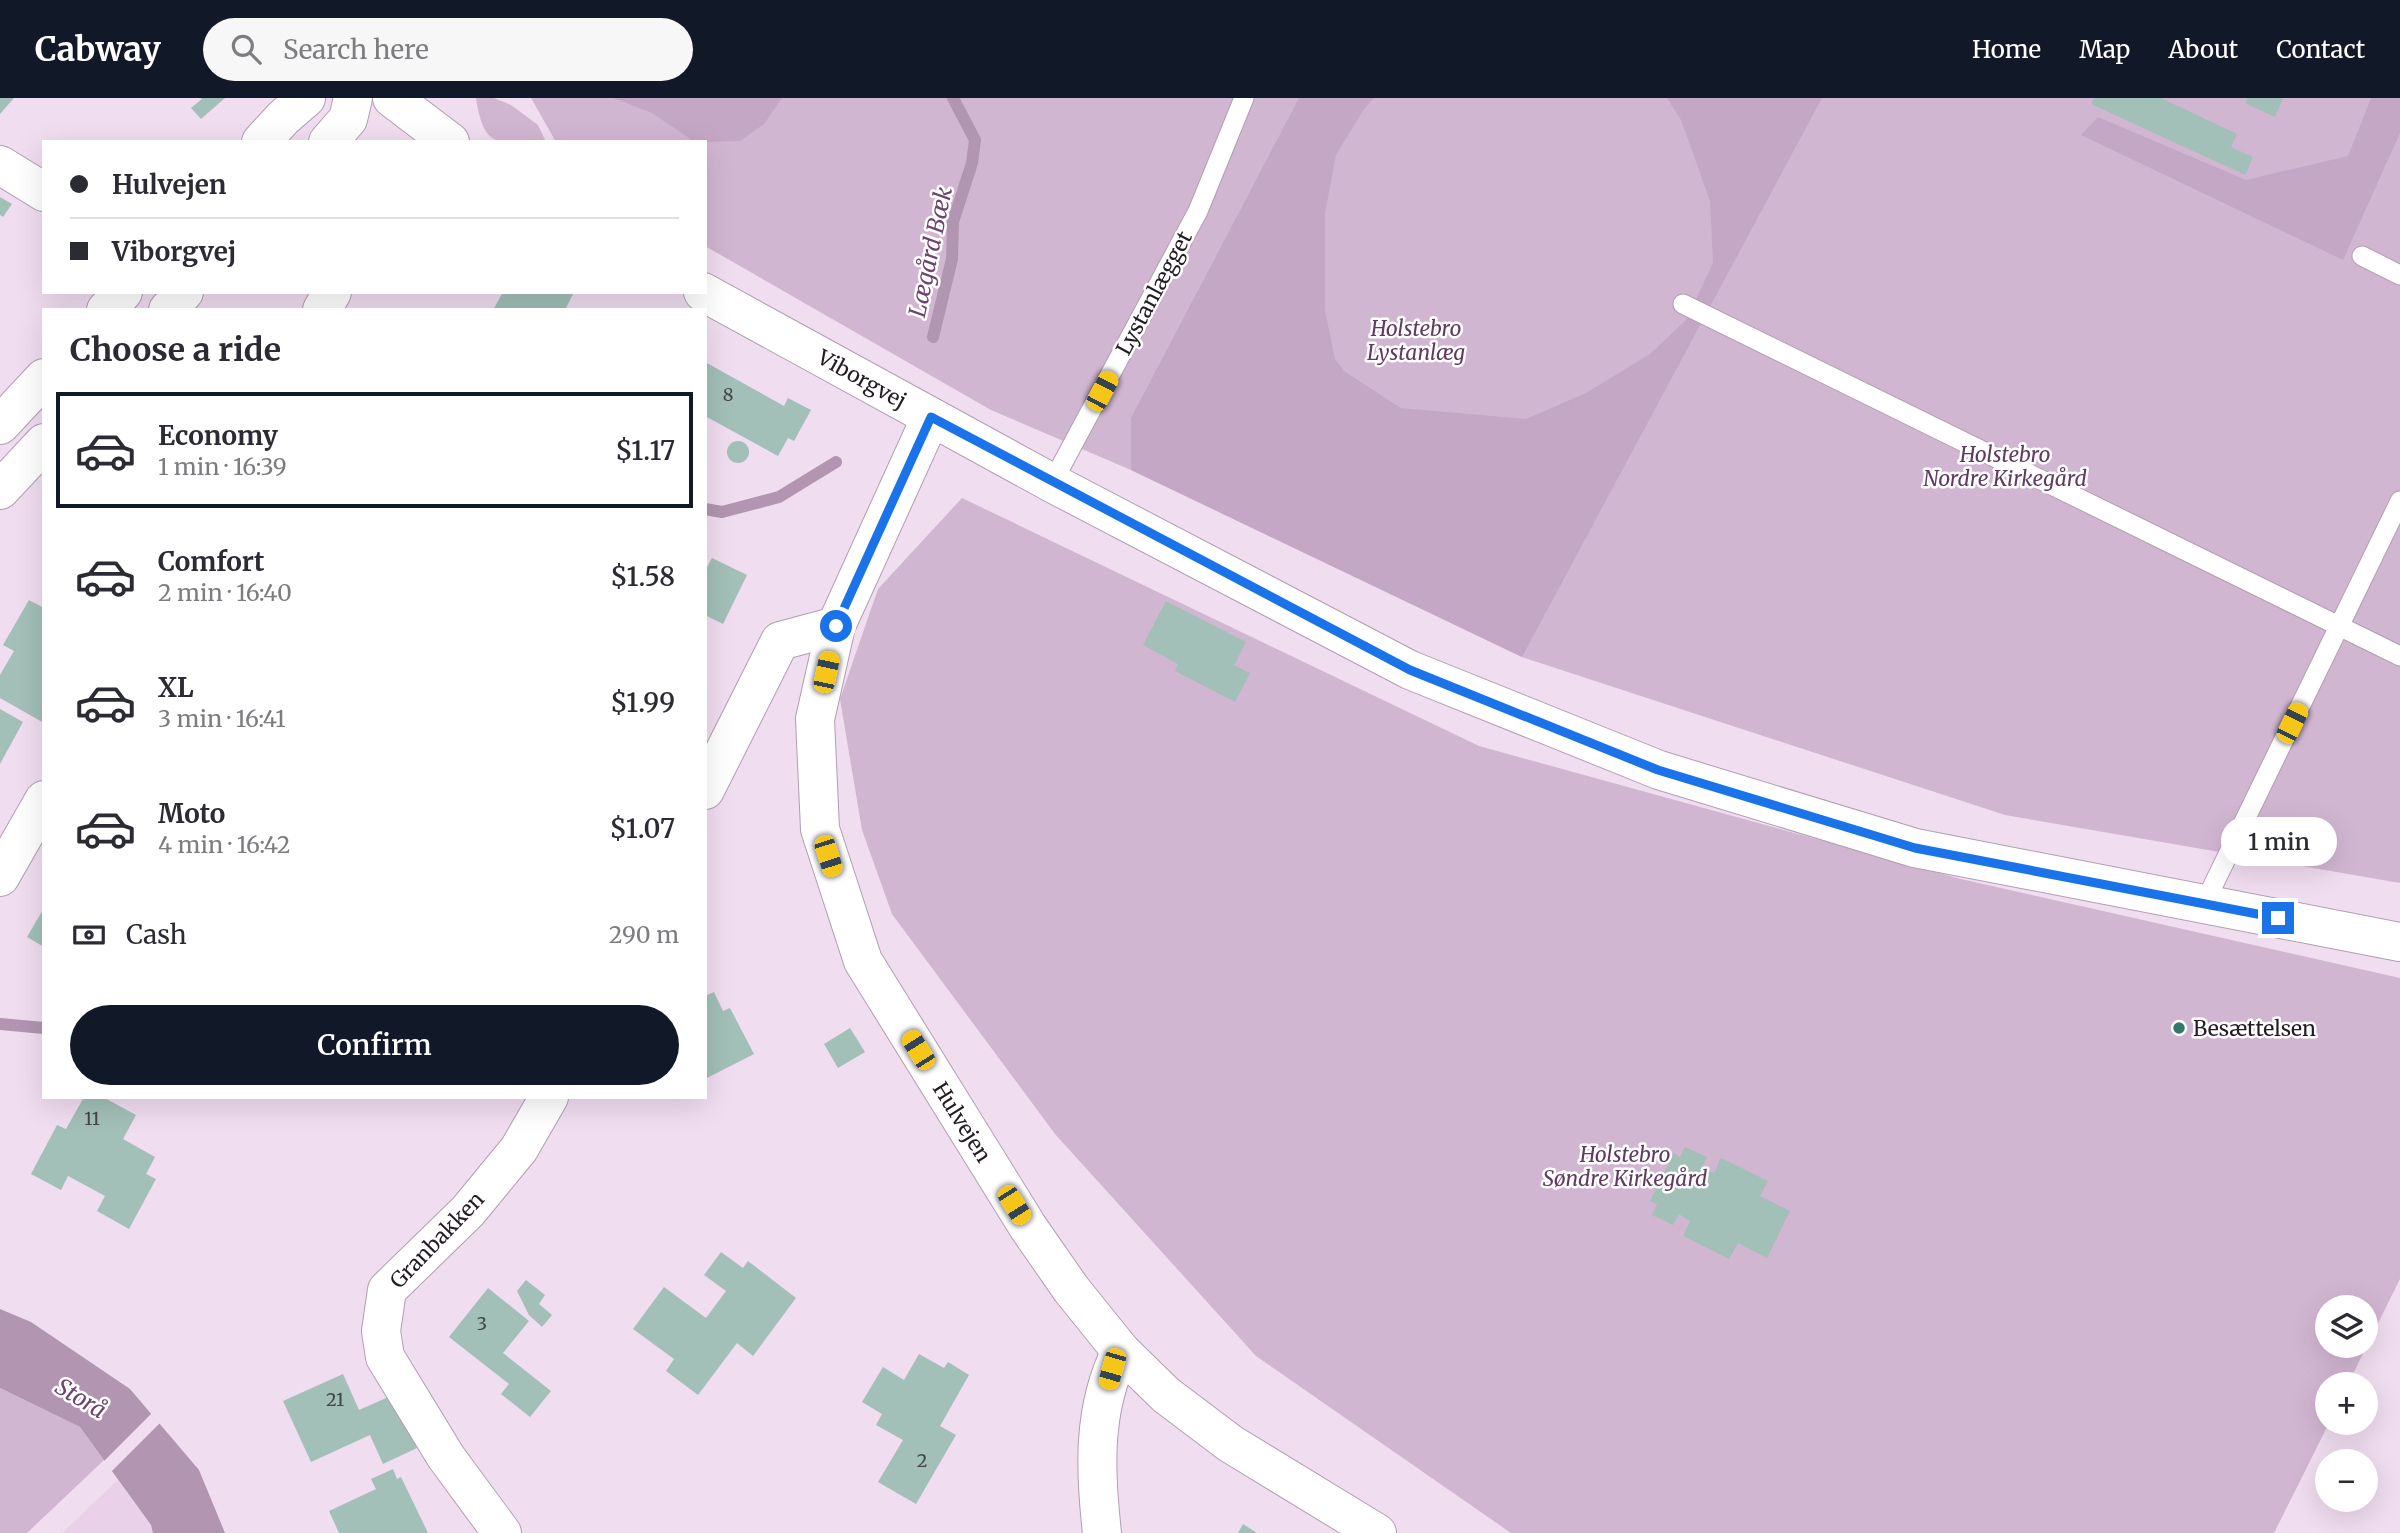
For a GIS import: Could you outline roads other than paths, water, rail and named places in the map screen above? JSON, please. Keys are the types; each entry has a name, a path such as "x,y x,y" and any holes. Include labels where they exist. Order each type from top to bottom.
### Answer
{"street":[{"path":"263,140 306,98"},
{"path":"392,98 447,140"},
{"path":"0,165 42,191"},
{"path":"108,308 120,294"},
{"path":"170,308 182,294"},
{"name":"Viborgvej","path":"707,294 1052,483 1410,670 1658,770 1915,848 2400,942"},
{"path":"0,425 42,380"},
{"name":"Hulvejen","path":"931,417 836,626 816,719 820,829 863,961 1028,1227 1071,1289 1121,1351 1166,1395 1231,1444 1377,1533"},
{"path":"0,490 42,445"},
{"path":"707,786 780,641 836,626"},
{"path":"0,877 42,804"},
{"name":"Granbakken","path":"502,1533 446,1457 385,1357 381,1331 387,1290 476,1201 519,1149 548,1099"},
{"path":"1102,1533 1096,1482 1099,1413 1112,1369 1121,1351"}],"lane":[{"name":"Lystanlægget","path":"1052,483 1198,211 1244,98"},
{"path":"2362,256 2400,275"},
{"path":"1684,304 2400,656"},
{"path":"2204,904 2400,501"}],"water":[{"name":"Storå","path":"0,1309 31,1322 130,1389 199,1470 225,1533 153,1533 151,1525 80,1427 0,1388"}],"waterway":[{"name":"Lægård Bæk","path":"933,337 952,259 953,222 972,163 975,140 953,98"},
{"name":"Lægård Bæk","path":"707,509 722,512 779,497 836,462"},
{"name":"Lægård Bæk","path":"0,1024 42,1028"}],"place":[{"name":"Besættelsen","path":"2179,1028"}],"park label":[{"name":"Holstebro Lystanlæg","path":"1416,340"},
{"name":"Holstebro Nordre Kirkegård","path":"2005,466"},
{"name":"Holstebro Søndre Kirkegård","path":"1625,1166"}]}
